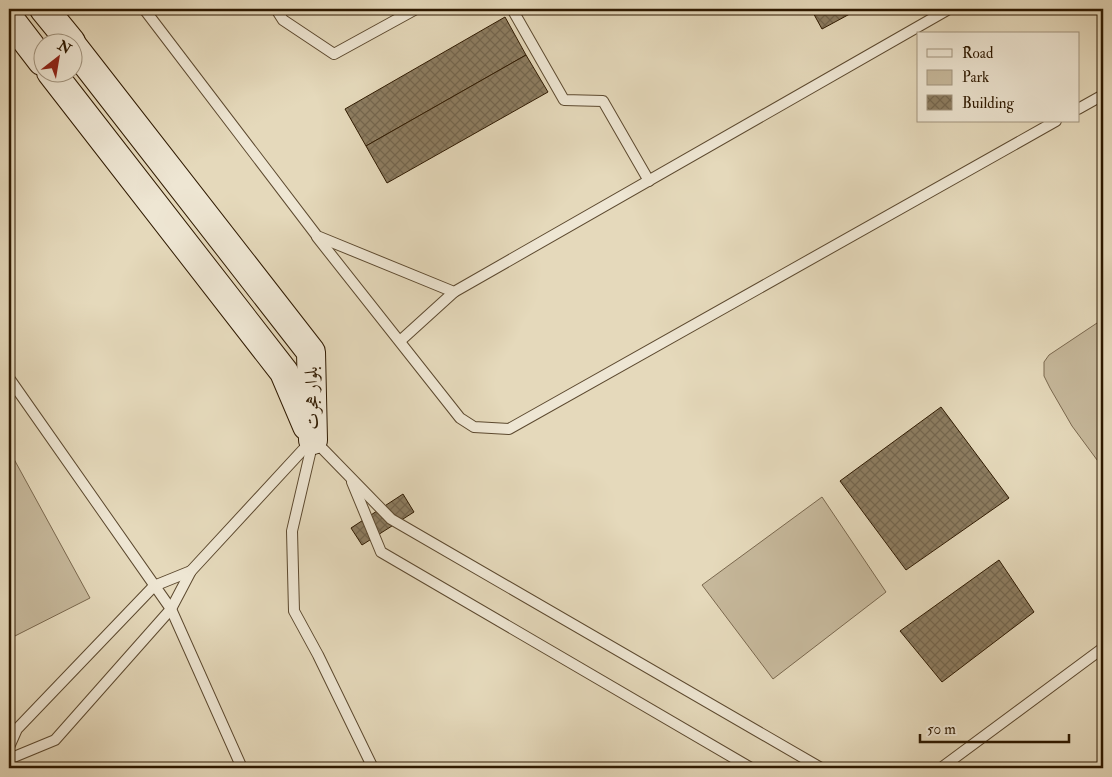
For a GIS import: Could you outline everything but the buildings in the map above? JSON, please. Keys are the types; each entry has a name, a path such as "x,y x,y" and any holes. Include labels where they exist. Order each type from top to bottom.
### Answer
{"main road":[{"name":"بلوار هجرت","path":"44,9 62,32"},
{"path":"9,18 32,48"},
{"name":"بلوار هجرت","path":"82,57 311,352 313,440"},
{"name":"بلوار هجرت","path":"59,82 284,372 313,440"}],"lane":[{"path":"144,9 317,236 460,418 474,427 509,430 1054,122"},
{"path":"276,9 283,20 334,54 416,9"},
{"path":"512,9 564,100 604,101 649,180"},
{"path":"400,341 454,292 949,9"},
{"path":"1080,108 1103,95"},
{"path":"317,236 454,292"},
{"path":"9,378 170,610 242,768"},
{"path":"313,440 391,519 821,768"},
{"path":"9,759 55,740 170,610 192,571 313,440"},
{"path":"313,440 292,531 294,611 318,655 373,768"},
{"path":"350,477 381,552 751,768"},
{"path":"9,747 17,729 154,586 192,571"},
{"path":"941,768 1103,648"}],"green space":[{"path":"1103,319 1103,468 1072,426 1050,388 1044,376 1044,362 1049,355"},
{"path":"9,450 90,598 9,639"},
{"path":"822,497 886,592 773,679 702,585"}]}
